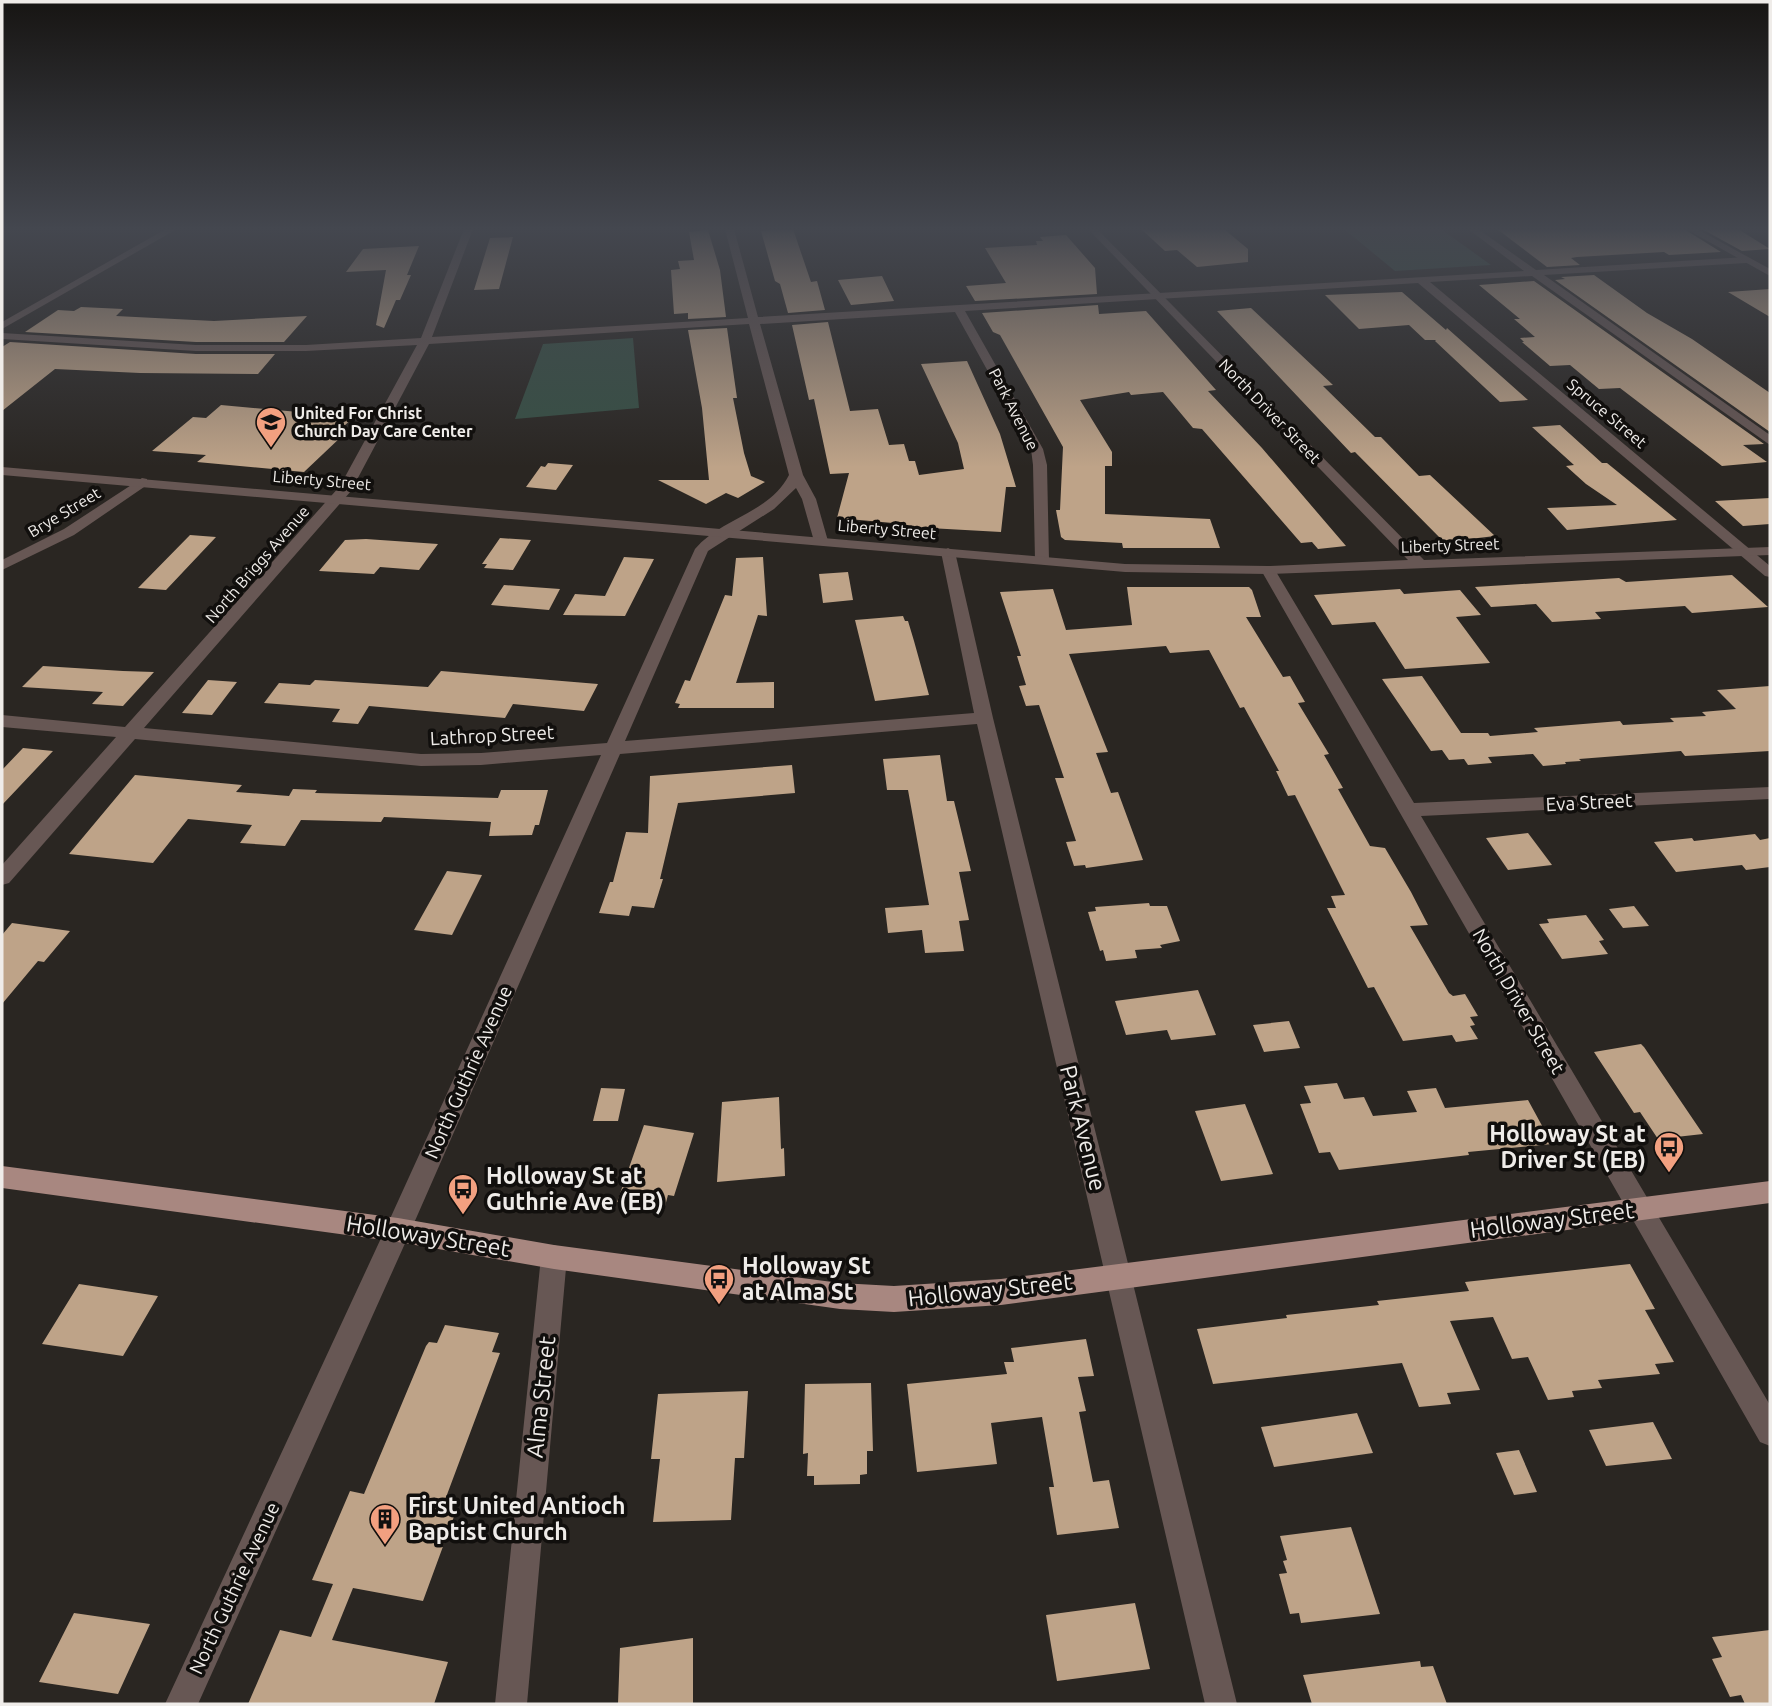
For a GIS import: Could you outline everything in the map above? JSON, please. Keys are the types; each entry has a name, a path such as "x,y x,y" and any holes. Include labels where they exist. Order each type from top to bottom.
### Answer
{"main road":[{"name":"Holloway Street","path":"2,1177 398,1230 554,1257 840,1296 894,1299 1001,1292 1770,1192"}],"street":[{"path":"2,326 32,309"},
{"name":"North Briggs Avenue","path":"2,878 337,499 425,341 437,309"},
{"path":"751,309 796,475 809,499 821,541"},
{"name":"Park Avenue","path":"959,309 1037,449 1040,465 1042,560"},
{"path":"2,336 150,346 247,349 965,309"},
{"name":"North Driver Street","path":"1171,309 1419,563"},
{"name":"Spruce Street","path":"1455,309 1770,573"},
{"path":"1585,309 1770,441"},
{"name":"Liberty Street","path":"2,471 1125,568 1268,570 1770,551"},
{"name":"North Guthrie Avenue","path":"181,1704 398,1230 702,549 723,532 784,494 794,483 796,475"},
{"name":"Brye Street","path":"2,566 69,532 142,482"},
{"name":"Park Avenue","path":"948,552 984,718 1221,1704"},
{"name":"North Driver Street","path":"1268,570 1770,1432"},
{"name":"Lathrop Street","path":"2,720 396,760 481,759 984,718"},
{"name":"Eva Street","path":"1408,810 1770,793"},
{"name":"Alma Street","path":"510,1704 554,1257"}],"green space":[{"path":"633,338 639,408 515,419 543,344"}],"building":[{"path":"78,309 123,309 116,316 214,321 307,316 284,342 196,342 25,332 58,310"},
{"path":"379,309 392,309 384,328 376,325"},
{"path":"674,309 725,309 726,317 688,319 688,313 674,314"},
{"path":"787,309 825,310 788,313"},
{"path":"1046,309 1098,309 1099,314 1146,311 1216,390 1208,391 1262,448 1346,546 1318,549 1312,542 1301,543 1202,429 1193,428 1163,392 1131,395 1129,392 1080,400 1112,452 1112,466 1105,466 1105,514 1210,519 1220,548 1123,548 1122,543 1065,540 1061,537 1056,510 1060,510 1063,447 1000,335 993,332 982,313"},
{"path":"1252,309 1333,385 1323,386 1375,437 1381,437 1419,476 1430,475 1495,536 1444,542 1355,452 1351,453 1217,311"},
{"path":"1339,309 1421,309 1528,400 1500,402 1436,340 1425,340 1409,325 1359,329"},
{"path":"1507,309 1573,309 1764,444 1743,445 1767,462 1722,466 1620,388 1599,389 1570,365 1550,366 1522,342 1520,338 1535,337 1514,319 1520,319"},
{"path":"1595,309 1641,309 1692,339 1770,393 1770,432"},
{"path":"1756,309 1770,309 1770,317"},
{"path":"828,322 850,411 878,409 889,445 904,444 909,461 915,461 919,475 964,469 958,443 921,364 967,361 1000,434 1016,487 1006,487 1001,532 893,526 893,523 837,518 849,473 830,474 814,399 809,400 792,325"},
{"path":"727,328 737,398 733,398 744,453 751,476 765,482 738,498 726,493 706,504 658,480 709,480 702,408 688,330"},
{"path":"10,342 196,354 275,354 258,374 55,369 2,411 2,347"},
{"name":"United For Christ Church Day Care Center","path":"221,405 354,417 334,435 342,436 304,472 197,462 206,455 152,451 193,417 206,418"},
{"path":"1560,425 1602,463 1607,463 1677,520 1567,530 1547,508 1617,505 1586,484 1566,466 1574,465 1532,427"},
{"path":"548,463 573,465 556,490 526,487 541,466 545,467"},
{"path":"1770,498 1770,524 1743,526 1715,501"},
{"path":"190,535 216,537 166,590 138,588"},
{"path":"500,538 531,540 513,570 484,568 487,564 482,564"},
{"path":"345,540 438,544 419,570 380,567 374,574 319,571"},
{"path":"624,557 654,559 625,616 563,615 575,594 605,596"},
{"path":"763,557 767,616 758,615 736,683 774,682 774,708 678,708 680,704 675,703 685,680 690,681 725,595 732,596 736,558"},
{"path":"848,572 853,600 823,603 819,574"},
{"path":"1732,575 1768,607 1692,613 1685,606 1595,612 1601,619 1552,622 1536,604 1491,607 1475,587 1619,578 1626,582"},
{"path":"504,585 560,589 549,610 491,605"},
{"path":"1127,587 1249,587 1252,590 1261,617 1246,617 1283,677 1290,676 1305,702 1298,703 1329,754 1324,755 1343,788 1338,789 1370,846 1385,848 1411,892 1428,925 1410,926 1449,993 1453,996 1465,994 1478,1016 1470,1017 1475,1025 1470,1026 1478,1039 1456,1042 1452,1035 1403,1041 1374,987 1368,988 1327,908 1336,908 1331,896 1345,895 1295,795 1288,796 1276,771 1279,771 1244,707 1240,708 1209,650 1170,653 1166,646 1069,654 1108,752 1096,753 1111,793 1118,792 1143,860 1086,868 1085,865 1074,866 1066,842 1076,841 1055,778 1064,778 1039,705 1026,706 1019,686 1026,685 1017,656 1021,656 1000,592 1053,589 1066,630 1132,625"},
{"path":"1400,589 1404,594 1460,590 1481,615 1456,617 1490,663 1405,669 1375,622 1332,625 1314,595"},
{"path":"903,616 905,621 908,621 929,695 875,701 855,620"},
{"path":"43,666 154,672 123,706 92,704 103,692 22,687"},
{"path":"441,671 598,684 584,711 513,704 505,718 369,706 358,724 332,722 340,709 264,703 279,683 310,685 315,680 428,687"},
{"path":"1422,676 1461,733 1488,733 1490,736 1538,732 1534,728 1620,721 1623,725 1674,722 1670,718 1706,716 1702,712 1736,709 1717,690 1770,686 1770,751 1685,756 1681,751 1579,759 1581,761 1543,766 1533,754 1488,757 1492,763 1468,765 1464,759 1449,760 1442,750 1431,751 1382,679"},
{"path":"208,680 237,682 212,715 182,713"},
{"path":"23,748 53,751 2,805 2,770"},
{"path":"940,755 947,801 954,801 971,871 959,872 969,920 959,921 964,951 925,953 922,930 888,933 885,908 929,905 908,790 887,790 883,759"},
{"path":"792,765 795,793 678,803 660,879 663,879 654,908 632,906 629,916 599,913 610,882 613,882 626,832 648,833 650,776"},
{"path":"135,775 242,785 236,792 289,796 293,789 317,790 315,793 498,798 501,790 548,790 539,825 535,825 532,835 489,836 491,822 384,817 381,822 301,820 285,846 240,843 252,825 188,819 153,863 69,854"},
{"path":"1528,833 1552,865 1508,870 1486,838"},
{"path":"1755,834 1760,840 1770,838 1770,867 1746,870 1742,865 1676,872 1654,842 1692,838 1694,841"},
{"path":"447,871 482,875 452,935 414,930"},
{"path":"1149,903 1150,906 1167,906 1180,941 1160,945 1162,948 1135,950 1137,958 1106,961 1103,950 1100,951 1088,912 1096,911 1095,907"},
{"path":"1634,906 1649,926 1623,928 1609,909"},
{"path":"1586,915 1604,940 1599,941 1608,954 1562,959 1539,924 1549,923 1547,919"},
{"path":"12,923 70,931 44,962 38,961 2,1004 2,935"},
{"path":"1198,990 1216,1035 1171,1040 1167,1030 1126,1035 1115,1001"},
{"path":"1289,1021 1300,1048 1264,1052 1253,1025"},
{"path":"1641,1044 1703,1134 1658,1139 1640,1112 1634,1113 1594,1052"},
{"path":"1337,1083 1344,1099 1364,1097 1373,1116 1417,1112 1407,1091 1436,1088 1445,1108 1528,1100 1552,1144 1468,1152 1469,1155 1339,1170 1330,1152 1319,1153 1300,1104 1311,1103 1304,1086"},
{"path":"601,1088 625,1089 618,1121 593,1121"},
{"path":"779,1097 785,1176 717,1182 722,1102"},
{"path":"1245,1104 1273,1174 1221,1181 1195,1111"},
{"path":"644,1125 694,1133 674,1196 668,1195 664,1210 617,1202"},
{"path":"1630,1264 1655,1309 1645,1310 1674,1362 1655,1364 1660,1374 1598,1380 1602,1388 1572,1391 1574,1397 1548,1400 1528,1357 1512,1359 1493,1317 1450,1321 1480,1390 1447,1393 1451,1404 1419,1407 1402,1363 1213,1384 1197,1329 1287,1318 1286,1315 1379,1305 1377,1301 1469,1291 1465,1282"},
{"path":"79,1284 158,1296 123,1356 42,1344"},
{"name":"First United Antioch Baptist Church","path":"445,1325 499,1333 492,1352 500,1353 442,1508 456,1511 423,1601 353,1588 332,1640 448,1662 434,1704 248,1704 280,1630 311,1637 333,1584 312,1580 350,1491 364,1494 426,1346 429,1342 437,1343"},
{"path":"1086,1339 1094,1376 1078,1377 1086,1411 1079,1412 1093,1482 1109,1480 1119,1528 1057,1535 1049,1487 1054,1487 1042,1417 991,1423 997,1464 917,1472 907,1384 1007,1374 1004,1362 1014,1362 1011,1348"},
{"path":"871,1383 873,1451 867,1451 867,1474 860,1475 860,1484 814,1485 814,1476 807,1476 808,1453 803,1454 805,1384"},
{"path":"748,1391 744,1458 735,1458 731,1520 653,1522 660,1459 651,1459 658,1394"},
{"path":"1357,1413 1373,1453 1274,1467 1261,1427"},
{"path":"1653,1422 1672,1459 1606,1466 1589,1430"},
{"path":"1519,1450 1537,1492 1514,1495 1496,1453"},
{"path":"1351,1527 1380,1614 1301,1623 1299,1613 1290,1614 1279,1574 1287,1573 1283,1561 1287,1560 1280,1536"},
{"path":"1135,1603 1150,1669 1057,1681 1046,1615"},
{"path":"74,1613 150,1624 118,1694 39,1682"},
{"path":"1770,1630 1770,1704 1745,1704 1741,1695 1730,1697 1712,1659 1722,1657 1712,1637"},
{"path":"693,1638 693,1704 618,1704 620,1648"},
{"path":"1420,1661 1421,1667 1433,1666 1447,1704 1312,1704 1303,1675"}],"place":[{"name":"United For Christ Church Day Care Center","path":"271,449"},
{"name":"Holloway St at Driver St (EB)","path":"1669,1174"},
{"name":"Holloway St at Guthrie Ave (EB)","path":"463,1216"},
{"name":"Holloway St at Alma St","path":"719,1306"},
{"name":"First United Antioch Baptist Church","path":"385,1546"}]}
